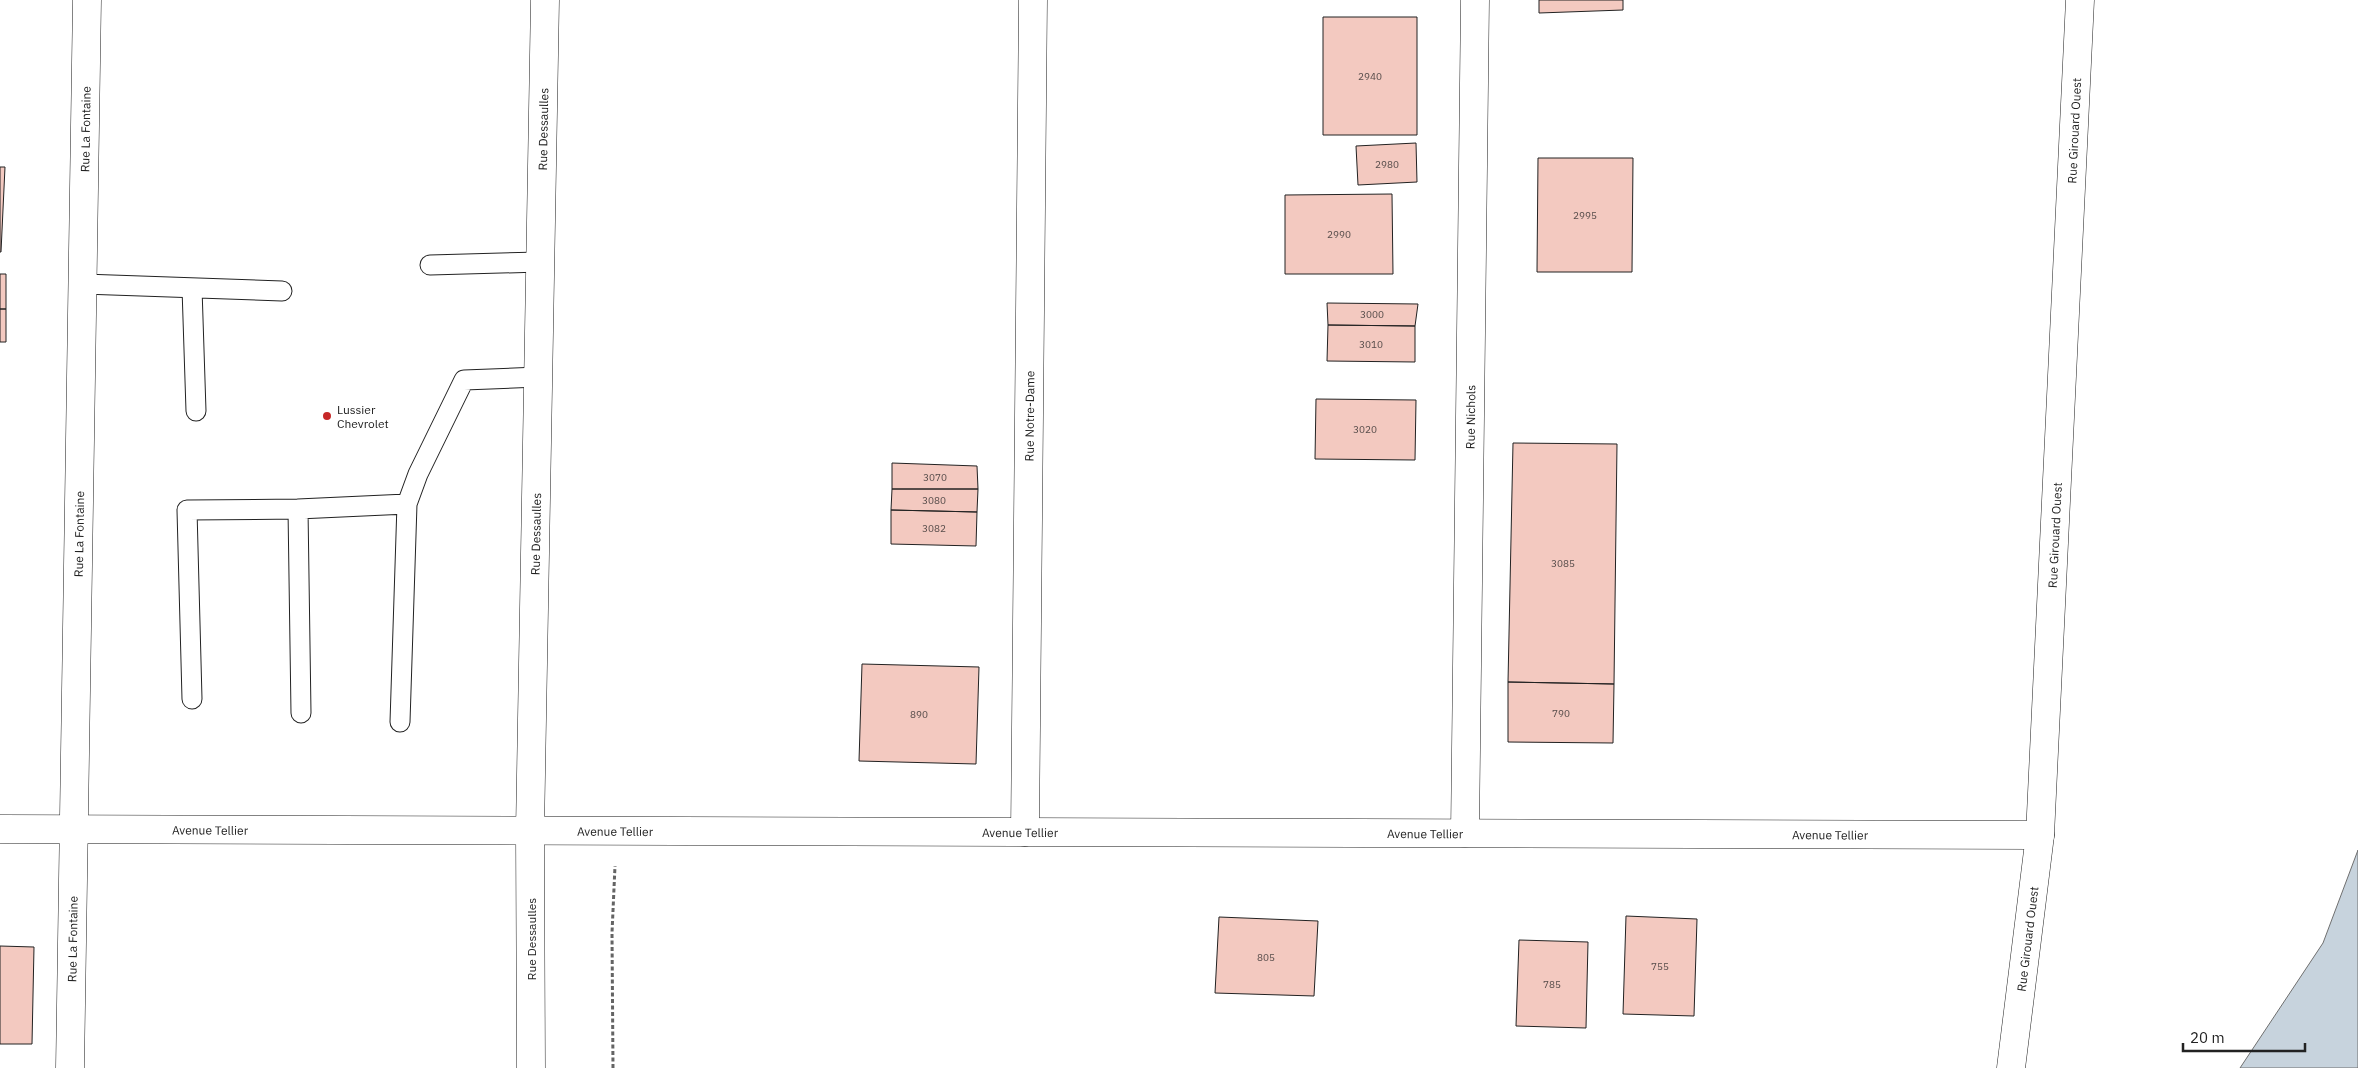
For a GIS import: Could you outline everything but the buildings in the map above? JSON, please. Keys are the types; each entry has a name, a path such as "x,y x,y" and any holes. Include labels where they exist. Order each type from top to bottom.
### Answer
{"street":[{"name":"Rue La Fontaine","path":"70,1068 87,0"},
{"name":"Rue Dessaulles","path":"531,1068 530,830 545,0"},
{"name":"Rue Notre-Dame","path":"1025,832 1033,0"},
{"name":"Rue Nichols","path":"1465,833 1475,0"},
{"name":"Rue Girouard Ouest","path":"2011,1068 2040,835 2080,0"},
{"name":"Avenue Tellier","path":"0,829 2040,835"}],"lane":[{"path":"430,265 540,262"},
{"path":"83,284 282,291"},
{"path":"192,288 196,411"},
{"path":"400,722 407,504 418,474 464,380 538,377"},
{"path":"192,699 187,510 298,509 407,504"},
{"path":"298,509 301,713"}],"path":[{"path":"613,1068 612,933 617,830"}],"shaded area":[{"path":"2358,850 2358,1068 2240,1068 2323,943"}],"place":[{"name":"Lussier Chevrolet","path":"327,416"}]}
